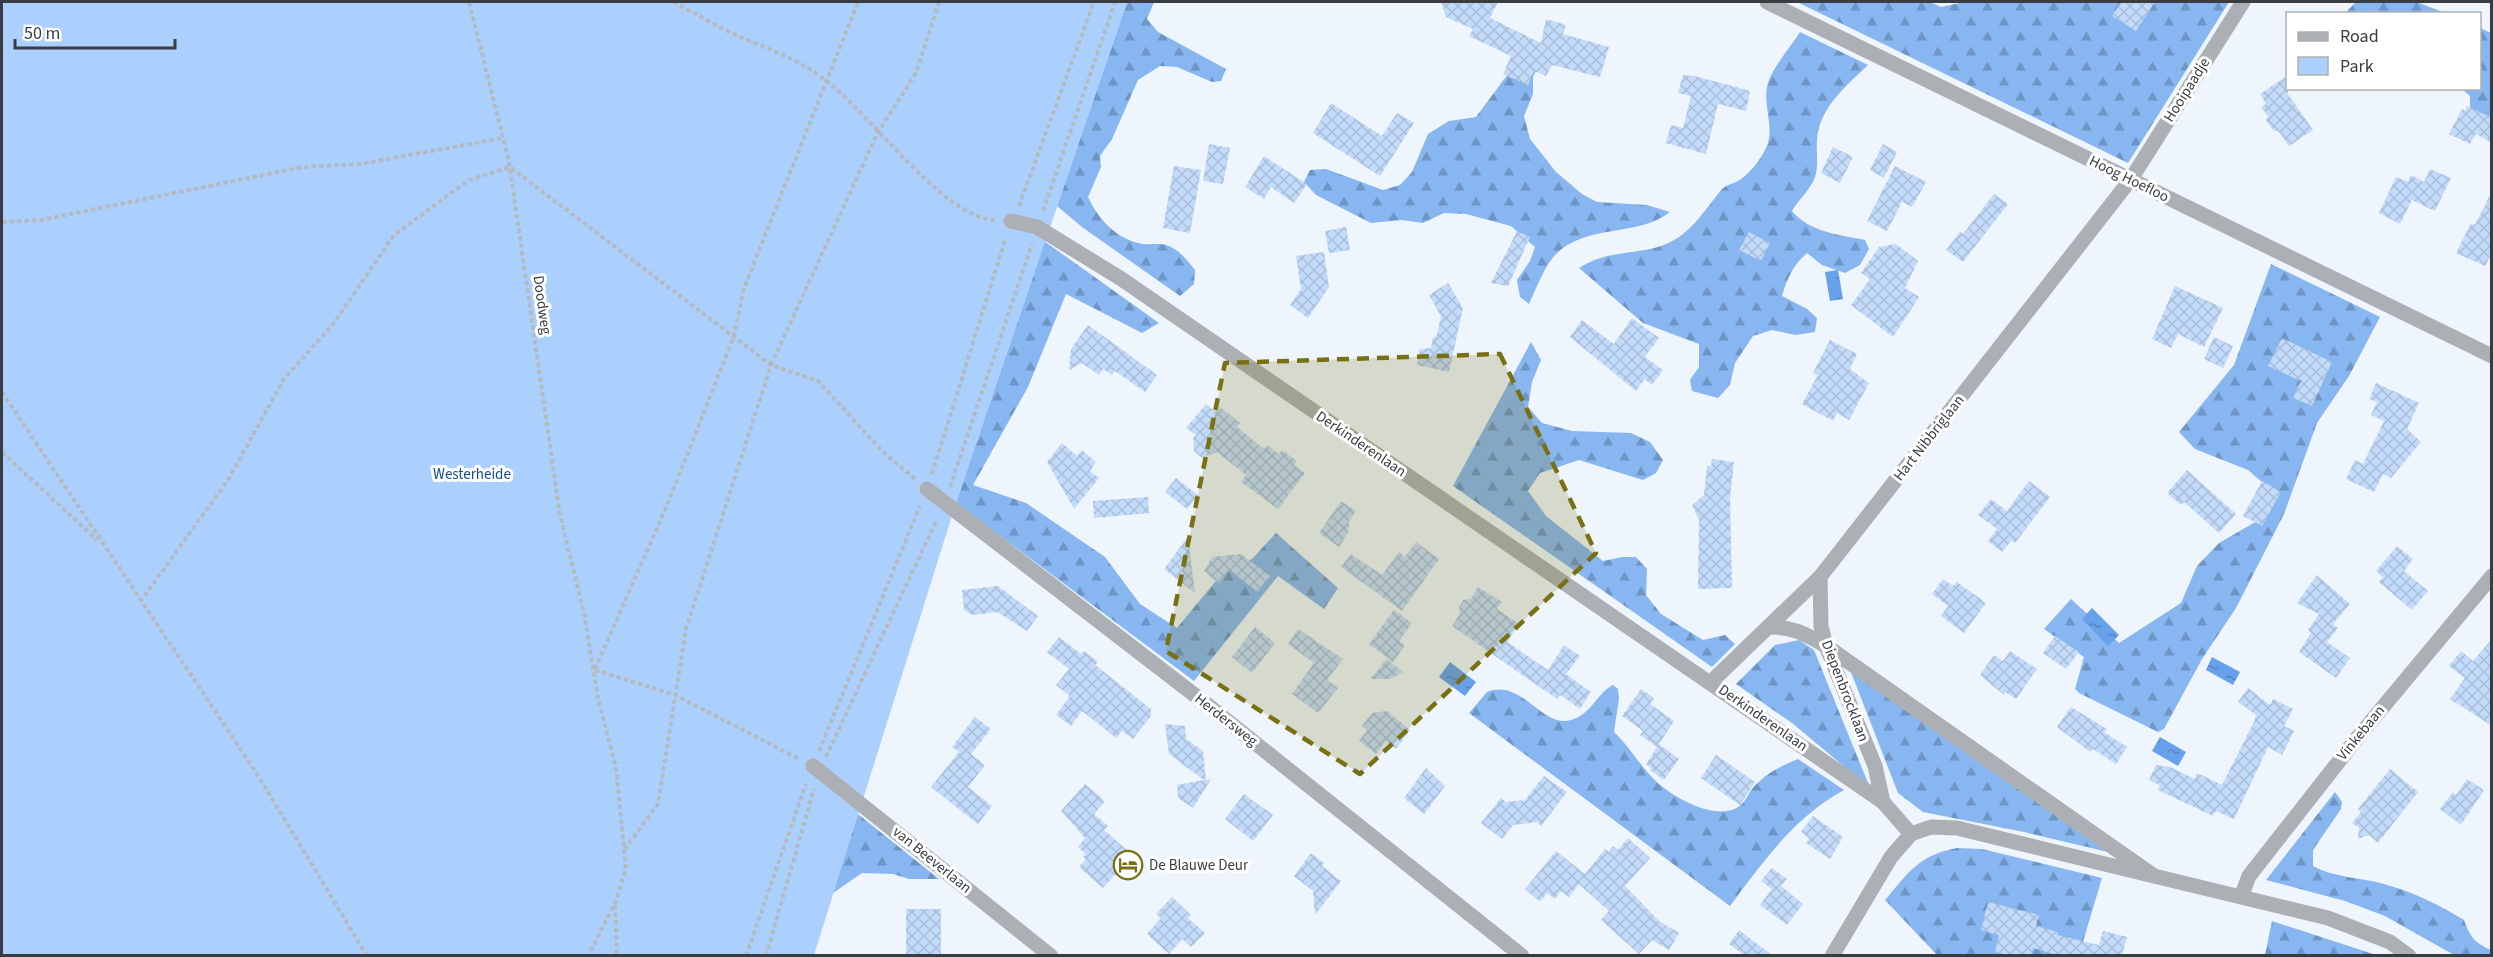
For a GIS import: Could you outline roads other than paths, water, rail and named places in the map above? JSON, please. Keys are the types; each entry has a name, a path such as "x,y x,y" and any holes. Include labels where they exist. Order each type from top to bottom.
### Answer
{"street":[{"name":"Hoog Hoefloo","path":"1767,2 2492,356"},
{"name":"Hooipaadje","path":"2131,179 2242,2"},
{"name":"Hart Nibbriglaan","path":"1711,682 1820,577 2131,179"},
{"name":"Derkinderenlaan","path":"1011,221 1037,227 1120,278 1883,802 1911,834"},
{"name":"Herdersweg","path":"927,489 1205,703 1522,956"},
{"name":"Vinkebaan","path":"2241,897 2249,876 2256,867 2358,737 2492,576"},
{"name":"Diepenbrocklaan","path":"1820,577 1821,626 1826,646 1875,766 1883,802"},
{"path":"1768,627 1783,626 1801,631 1826,646 2154,876"},
{"name":"van Beeverlaan","path":"813,766 1050,956"},
{"path":"1832,956 1891,857 1911,834 1931,827 1957,828 2328,918 2390,942 2409,956"}],"water":[{"path":"1838,270 1843,299 1830,301 1825,272"},
{"path":"2092,608 2119,635 2108,646 2082,619"},
{"path":"2212,657 2240,672 2233,685 2206,670"},
{"path":"1450,662 1476,682 1465,696 1439,677"},
{"path":"2160,737 2186,752 2178,766 2152,751"}],"place":[{"name":"De Blauwe Deur","path":"1128,865"}],"park label":[{"name":"Westerheide","path":"472,474"}]}
